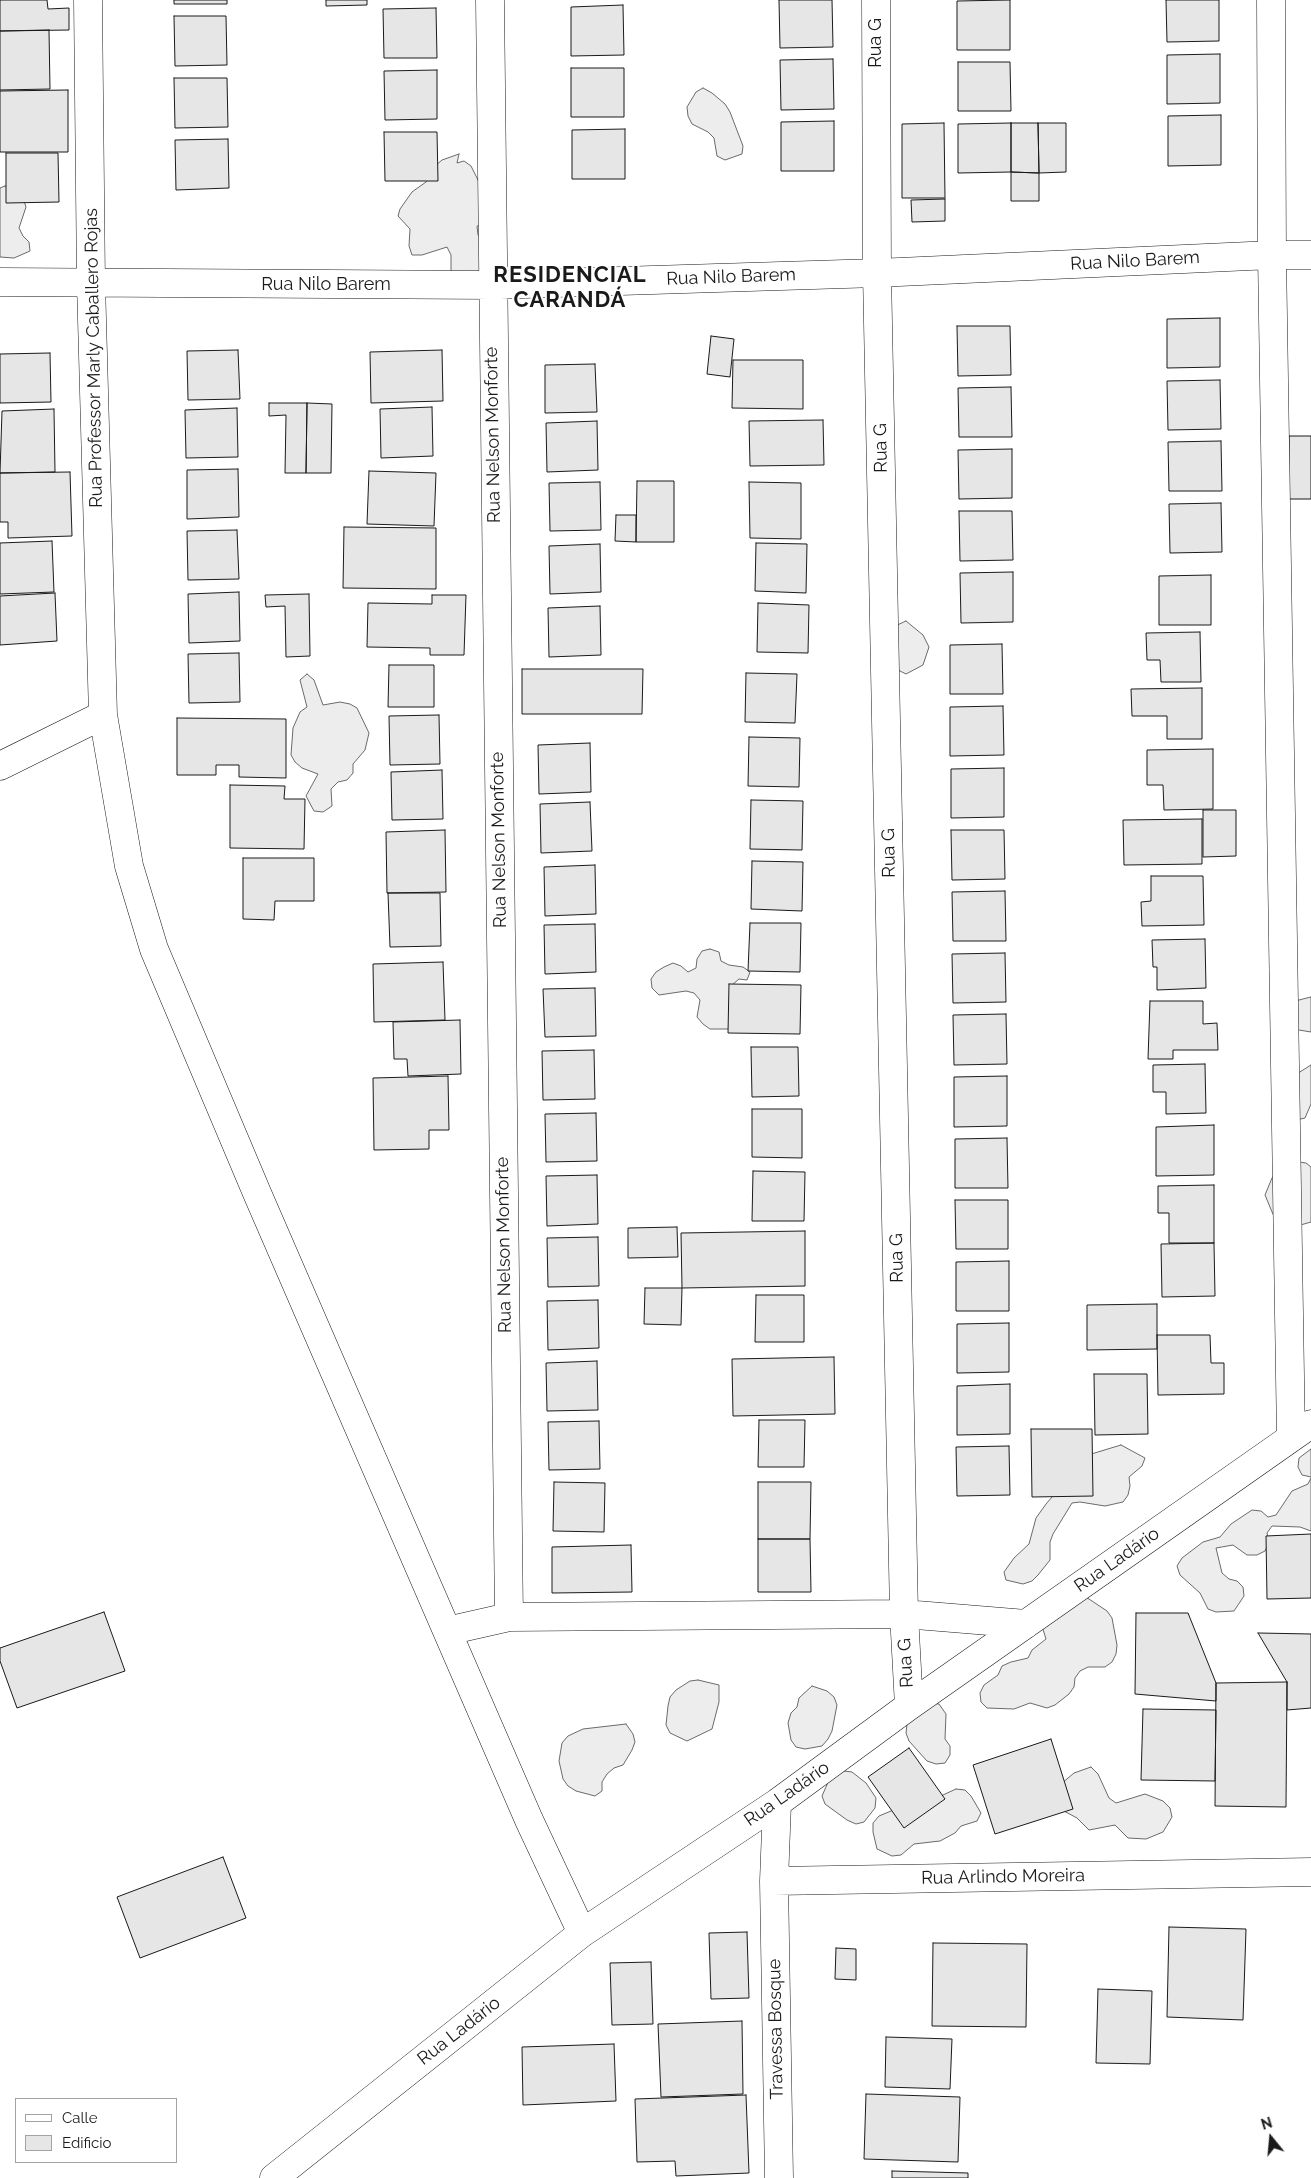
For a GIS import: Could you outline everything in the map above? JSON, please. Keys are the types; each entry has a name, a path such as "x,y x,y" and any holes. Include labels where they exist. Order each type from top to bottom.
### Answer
{"street":[{"name":"Rua Professor Marly Caballero Rojas","path":"88,0 91,283 103,715 129,866 154,949 257,1193 529,1820 582,1933"},
{"name":"Rua Nelson Monforte","path":"490,0 509,1617"},
{"name":"Rua G","path":"876,0 877,273 904,1614 909,1706"},
{"path":"1271,0 1272,255 1301,1431"},
{"name":"Rua Nilo Barem","path":"0,282 492,285 877,273 1272,255 1311,255"},
{"path":"0,766 103,715"},
{"name":"Rua Ladário","path":"274,2178 582,1933 777,1803 909,1706 1301,1431"},
{"path":"447,1631 509,1617 904,1614 1026,1624"},
{"path":"774,1881 777,1803"},
{"name":"Rua Arlindo Moreira","path":"774,1881 1311,1872"},
{"name":"Travessa Bosque","path":"774,1881 779,2178"}],"shaded area":[{"path":"703,88 725,104 730,112 743,146 742,154 725,160 717,156 714,138 708,132 692,124 688,116 687,107 696,92"},
{"path":"459,154 457,163 464,161 471,166 493,221 477,226 478,235 483,241 489,259 470,285 451,273 451,255 447,247 422,255 412,255 409,246 410,229 398,216 400,209 412,192 426,182 435,166 442,160"},
{"path":"5,186 14,187 21,192 26,207 19,228 29,242 30,251 14,258 0,257 0,188"},
{"path":"906,621 923,635 929,647 923,665 906,674 898,670 893,627"},
{"path":"307,674 314,680 323,705 340,702 357,708 369,733 365,750 353,764 353,773 347,780 338,782 331,789 332,806 323,812 314,811 306,796 318,774 302,768 291,755 293,728 300,712 307,707 300,680"},
{"path":"710,949 719,952 721,961 729,965 743,967 750,972 747,980 739,979 732,985 738,1015 728,1029 710,1029 703,1024 697,1017 700,1000 694,993 686,991 659,995 652,988 651,979 656,972 673,963 681,966 688,972 696,968 697,959 702,951"},
{"path":"1311,997 1311,1032 1299,1030 1286,1035 1291,1002"},
{"path":"1311,1065 1311,1104 1305,1118 1296,1120 1295,1075"},
{"path":"1292,1161 1306,1163 1311,1167 1311,1222 1297,1226 1275,1219 1265,1195 1277,1171"},
{"path":"1121,1445 1145,1458 1142,1466 1129,1477 1128,1495 1123,1502 1105,1506 1080,1502 1072,1503 1053,1534 1050,1542 1050,1560 1038,1575 1032,1581 1023,1584 1006,1580 1004,1572 1014,1558 1029,1544 1036,1518 1046,1504 1088,1455"},
{"path":"1311,1449 1311,1477 1302,1475 1298,1467 1299,1458"},
{"path":"1311,1478 1311,1531 1300,1527 1272,1526 1267,1533 1269,1542 1265,1551 1257,1555 1247,1555 1233,1545 1216,1548 1222,1573 1229,1579 1237,1581 1243,1587 1244,1596 1234,1611 1216,1612 1208,1609 1200,1593 1180,1575 1177,1566 1182,1558 1203,1542 1220,1537 1231,1524 1252,1510 1261,1511 1268,1517 1276,1515 1292,1491 1308,1484"},
{"path":"1077,1591 1107,1611 1112,1618 1117,1645 1116,1654 1112,1662 1105,1667 1088,1667 1080,1671 1069,1694 1055,1705 1047,1708 1030,1703 1014,1709 987,1708 981,1702 980,1693 984,1685 998,1675 1002,1666 1028,1658 1032,1650 1046,1639 1041,1623"},
{"path":"698,1680 719,1685 719,1702 712,1729 687,1741 670,1733 666,1725 668,1706 670,1697 676,1690 690,1681"},
{"path":"812,1686 827,1691 834,1697 837,1705 832,1731 828,1739 822,1746 805,1749 796,1747 791,1740 788,1723 791,1713 797,1707 799,1698"},
{"path":"931,1703 939,1704 946,1714 945,1739 950,1746 950,1755 945,1763 936,1764 927,1761 909,1741 906,1733 907,1724"},
{"path":"626,1724 633,1734 635,1742 623,1765 614,1768 607,1774 602,1782 602,1791 595,1796 576,1791 568,1786 563,1779 559,1761 562,1743 568,1736 583,1729"},
{"path":"1091,1767 1098,1774 1109,1798 1116,1803 1145,1794 1163,1801 1170,1808 1172,1817 1163,1832 1146,1839 1128,1838 1115,1825 1089,1830 1077,1818 1062,1810 1061,1784 1074,1773"},
{"path":"844,1771 852,1772 866,1783 876,1798 875,1808 864,1822 856,1824 847,1820 825,1804 822,1796 829,1780"},
{"path":"956,1789 965,1790 971,1796 981,1813 977,1821 961,1826 955,1833 940,1841 914,1844 901,1855 892,1856 877,1849 873,1823 879,1816 903,1806 930,1801"}],"building":[{"path":"0,0 47,0 48,9 69,8 69,30 0,31"},
{"path":"174,0 227,0 227,4 174,4"},
{"path":"326,0 367,0 367,5 326,6"},
{"path":"779,0 832,0 833,47 780,48"},
{"path":"1010,0 1010,50 957,50 957,1"},
{"path":"1166,0 1219,0 1219,41 1167,42"},
{"path":"623,5 624,55 571,56 571,7"},
{"path":"436,8 437,58 384,58 383,9"},
{"path":"174,16 226,16 227,65 175,66"},
{"path":"49,30 50,89 0,90 0,31"},
{"path":"1220,54 1220,103 1167,104 1167,55"},
{"path":"833,59 834,109 781,110 780,60"},
{"path":"958,62 1010,62 1011,111 958,111"},
{"path":"571,68 624,68 624,117 571,117"},
{"path":"437,70 437,119 385,120 384,71"},
{"path":"174,78 227,78 228,127 175,128"},
{"path":"68,90 68,152 0,152 0,91"},
{"path":"1221,115 1221,165 1168,166 1168,116"},
{"path":"834,121 834,171 781,171 781,122"},
{"path":"944,123 945,198 902,198 902,124"},
{"path":"1011,123 1011,172 958,173 958,124"},
{"path":"1011,123 1038,123 1039,173 1011,172"},
{"path":"1038,123 1066,123 1066,172 1039,173"},
{"path":"625,129 625,179 572,179 572,130"},
{"path":"384,132 437,132 438,181 385,181"},
{"path":"228,139 229,188 176,190 175,140"},
{"path":"6,153 58,153 59,202 6,203"},
{"path":"1011,172 1039,173 1039,201 1011,201"},
{"path":"945,199 945,221 912,222 911,200"},
{"path":"1220,318 1220,367 1167,368 1167,319"},
{"path":"957,326 1010,326 1011,375 958,376"},
{"path":"711,336 734,339 730,377 707,374"},
{"path":"238,350 240,399 188,400 187,351"},
{"path":"442,350 443,401 371,403 370,352"},
{"path":"50,353 51,402 0,403 0,354"},
{"path":"733,360 803,360 803,409 732,408"},
{"path":"595,364 597,412 545,413 545,365"},
{"path":"1220,380 1221,429 1168,430 1167,381"},
{"path":"1011,387 1012,437 959,437 958,388"},
{"path":"269,403 307,403 306,473 285,473 286,415 269,416"},
{"path":"307,403 332,404 331,473 306,473"},
{"path":"432,407 433,456 381,458 380,409"},
{"path":"237,408 238,457 186,458 185,410"},
{"path":"54,409 55,472 0,473 2,411"},
{"path":"823,420 824,465 750,466 749,421"},
{"path":"597,421 598,470 547,472 546,423"},
{"path":"1289,436 1311,436 1311,499 1289,499"},
{"path":"1221,441 1222,491 1169,491 1168,442"},
{"path":"1012,449 1012,498 959,499 958,450"},
{"path":"238,469 239,517 187,519 187,470"},
{"path":"369,471 436,473 434,526 367,524"},
{"path":"70,472 72,536 8,538 8,522 0,522 0,473"},
{"path":"637,481 674,481 674,542 636,542"},
{"path":"600,482 601,530 550,531 549,483"},
{"path":"749,482 801,483 801,539 750,538"},
{"path":"1221,503 1222,552 1170,553 1169,504"},
{"path":"959,511 1012,511 1013,560 960,561"},
{"path":"616,515 636,515 636,542 615,541"},
{"path":"344,527 436,528 436,589 343,588"},
{"path":"237,530 239,579 188,580 187,531"},
{"path":"52,541 54,592 0,594 0,543"},
{"path":"756,543 807,544 806,593 755,591"},
{"path":"600,544 601,592 550,594 549,546"},
{"path":"1013,572 1013,622 961,623 960,573"},
{"path":"1211,575 1211,625 1159,625 1159,576"},
{"path":"239,592 240,641 189,643 188,594"},
{"path":"55,593 57,641 0,645 0,596"},
{"path":"309,594 310,656 286,657 285,606 266,607 265,595"},
{"path":"432,595 466,595 464,655 430,655 430,648 367,647 368,603 432,604"},
{"path":"758,603 809,605 808,653 757,652"},
{"path":"600,606 601,655 549,657 548,608"},
{"path":"1200,632 1201,682 1161,682 1160,660 1147,660 1146,633"},
{"path":"1002,644 1003,694 950,694 950,645"},
{"path":"239,653 240,702 189,703 188,654"},
{"path":"389,665 434,665 434,707 388,707"},
{"path":"522,669 643,669 642,714 522,714"},
{"path":"746,673 797,674 795,723 745,722"},
{"path":"1202,688 1202,739 1167,739 1167,716 1132,716 1131,689"},
{"path":"1003,706 1004,755 950,756 950,707"},
{"path":"439,715 440,764 390,765 389,716"},
{"path":"177,718 286,719 286,778 239,777 239,765 216,765 216,775 177,775"},
{"path":"749,737 800,738 799,787 748,786"},
{"path":"590,743 591,792 539,794 538,745"},
{"path":"1213,749 1213,809 1164,810 1163,785 1147,785 1147,750"},
{"path":"1004,768 1004,817 951,818 951,769"},
{"path":"442,770 443,819 392,820 391,772"},
{"path":"230,785 285,786 284,799 305,799 304,849 230,848"},
{"path":"751,800 803,801 802,850 750,849"},
{"path":"590,802 592,851 541,853 540,804"},
{"path":"1203,810 1236,810 1236,856 1203,857"},
{"path":"1202,819 1202,864 1124,865 1123,820"},
{"path":"445,830 446,892 387,893 386,832"},
{"path":"951,830 1004,830 1005,879 952,880"},
{"path":"243,858 314,858 314,901 275,901 274,920 243,919"},
{"path":"752,861 803,862 802,911 751,909"},
{"path":"595,865 596,914 545,916 544,867"},
{"path":"1151,876 1203,876 1204,925 1142,926 1141,902 1151,901"},
{"path":"1005,891 1006,941 953,941 952,892"},
{"path":"388,893 440,893 441,946 390,947"},
{"path":"750,923 801,923 800,972 748,971"},
{"path":"595,924 596,972 545,974 544,925"},
{"path":"1205,939 1206,988 1157,990 1157,967 1153,967 1152,940"},
{"path":"1005,953 1006,1002 953,1003 952,954"},
{"path":"443,962 445,1020 374,1022 373,964"},
{"path":"729,984 801,985 800,1034 728,1033"},
{"path":"595,988 596,1036 545,1037 543,989"},
{"path":"1150,1001 1203,1001 1203,1024 1217,1023 1218,1050 1173,1050 1173,1059 1148,1059"},
{"path":"1006,1014 1007,1064 954,1065 953,1015"},
{"path":"460,1020 461,1074 408,1076 407,1059 394,1059 393,1022"},
{"path":"751,1047 798,1047 799,1096 752,1097"},
{"path":"594,1050 595,1099 543,1100 542,1051"},
{"path":"1205,1064 1206,1113 1166,1114 1166,1092 1153,1092 1153,1065"},
{"path":"448,1076 449,1130 429,1130 429,1149 374,1150 373,1078"},
{"path":"1007,1076 1007,1126 954,1127 954,1077"},
{"path":"752,1109 802,1109 802,1158 752,1157"},
{"path":"596,1113 597,1161 546,1162 545,1114"},
{"path":"1214,1125 1214,1175 1156,1176 1156,1127"},
{"path":"1007,1138 1008,1188 955,1188 955,1139"},
{"path":"753,1171 805,1172 804,1221 752,1221"},
{"path":"597,1175 598,1224 547,1226 546,1176"},
{"path":"1214,1185 1214,1243 1169,1243 1169,1213 1158,1213 1158,1186"},
{"path":"955,1200 1008,1200 1008,1249 956,1249"},
{"path":"677,1227 678,1257 628,1258 628,1228"},
{"path":"805,1231 805,1286 682,1288 681,1233"},
{"path":"598,1237 599,1286 548,1287 547,1238"},
{"path":"1214,1243 1215,1296 1162,1297 1161,1244"},
{"path":"1009,1261 1009,1311 956,1311 956,1262"},
{"path":"645,1288 682,1288 681,1325 644,1324"},
{"path":"756,1295 804,1295 804,1342 755,1342"},
{"path":"598,1300 599,1348 548,1350 547,1301"},
{"path":"1157,1304 1157,1349 1087,1350 1087,1305"},
{"path":"1009,1323 1009,1372 957,1373 957,1324"},
{"path":"1157,1335 1210,1335 1211,1363 1224,1363 1224,1394 1158,1395"},
{"path":"834,1357 835,1414 733,1416 732,1359"},
{"path":"597,1361 598,1410 547,1411 546,1363"},
{"path":"1094,1374 1147,1374 1148,1434 1095,1435"},
{"path":"1010,1384 1010,1434 957,1435 957,1386"},
{"path":"759,1420 805,1420 804,1467 758,1467"},
{"path":"599,1421 600,1469 549,1470 548,1422"},
{"path":"1031,1429 1092,1429 1093,1496 1032,1497"},
{"path":"1009,1446 1010,1495 957,1496 956,1447"},
{"path":"554,1482 605,1483 604,1532 553,1531"},
{"path":"758,1482 811,1482 810,1539 758,1539"},
{"path":"1311,1534 1311,1598 1267,1599 1266,1536"},
{"path":"758,1539 810,1539 811,1592 758,1592"},
{"path":"631,1545 632,1592 552,1593 552,1547"},
{"path":"104,1612 125,1671 17,1708 0,1661 0,1648"},
{"path":"1136,1613 1188,1613 1216,1683 1216,1701 1135,1694"},
{"path":"1258,1633 1311,1634 1311,1708 1287,1710 1287,1682"},
{"path":"1287,1682 1286,1807 1215,1806 1216,1683"},
{"path":"1143,1709 1216,1710 1215,1781 1141,1780"},
{"path":"1051,1739 1073,1809 995,1834 973,1765"},
{"path":"909,1748 945,1799 904,1828 868,1777"},
{"path":"223,1857 246,1918 140,1958 117,1897"},
{"path":"1169,1927 1246,1929 1243,2020 1167,2017"},
{"path":"747,1932 749,1998 711,1999 709,1933"},
{"path":"933,1943 1027,1944 1026,2027 932,2026"},
{"path":"836,1948 856,1949 856,1980 835,1979"},
{"path":"651,1962 653,2024 612,2025 610,1963"},
{"path":"1098,1989 1152,1991 1150,2064 1096,2063"},
{"path":"742,2021 743,2094 661,2097 658,2024"},
{"path":"886,2037 952,2039 950,2089 885,2087"},
{"path":"614,2044 616,2101 523,2105 522,2047"},
{"path":"866,2094 960,2097 958,2162 864,2159"},
{"path":"746,2095 749,2173 676,2176 675,2161 637,2162 635,2099"},
{"path":"892,2171 968,2173 968,2178 892,2178"}],"district":[{"name":"RESIDENCIAL CARANDÁ","path":"570,288"}]}
